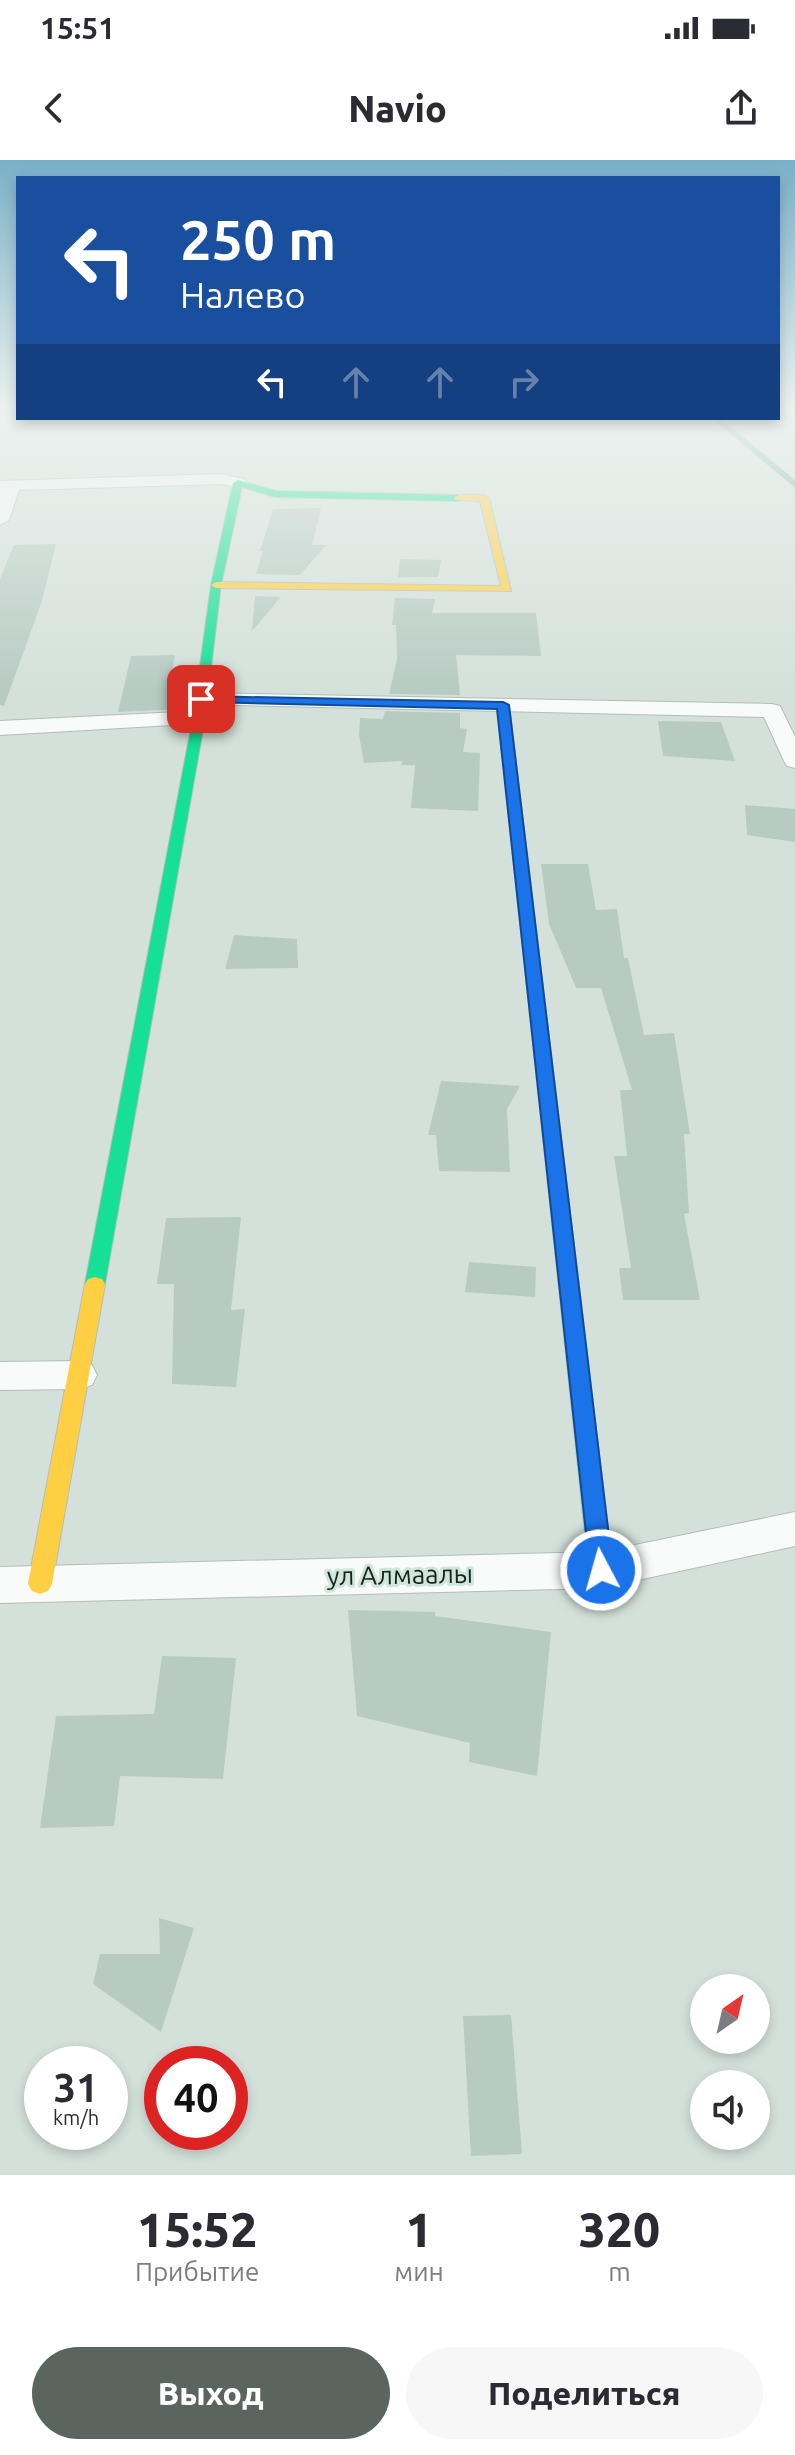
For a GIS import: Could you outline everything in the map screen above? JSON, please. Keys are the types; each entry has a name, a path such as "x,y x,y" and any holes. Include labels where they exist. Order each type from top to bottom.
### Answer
{"street":[{"path":"40,1584 200,708 216,585 233,504"},
{"path":"216,585 507,589 486,504"},
{"path":"503,705 601,1570"},
{"path":"0,728 200,708 503,705 772,711 795,761"},
{"path":"0,1376 79,1375"},
{"name":"ул Алмаалы","path":"0,1585 601,1570 795,1529"}],"building":[{"path":"321,508 312,545 326,545 300,575 256,574 273,509"},
{"path":"56,544 42,601 4,706 0,705 0,579 14,545"},
{"path":"400,559 441,560 438,577 398,577"},
{"path":"255,596 281,597 252,631"},
{"path":"395,598 435,599 432,613 536,613 541,656 456,655 460,695 389,694 397,659 396,625 392,625"},
{"path":"175,655 171,677 185,691 182,709 118,712 131,656"},
{"path":"385,711 460,713 460,728 467,729 463,752 480,753 478,811 411,808 415,765 401,765 403,761 364,763 359,735 360,718 383,719"},
{"path":"658,721 721,722 735,761 663,756"},
{"path":"745,805 795,809 795,842 747,835"},
{"path":"541,864 588,864 596,910 617,909 624,958 628,958 644,1035 674,1033 690,1134 684,1134 689,1213 684,1214 700,1300 623,1300 619,1268 631,1268 614,1156 627,1156 620,1090 632,1090 601,988 576,988 549,924"},
{"path":"234,935 297,939 298,968 225,969"},
{"path":"441,1081 520,1086 507,1109 510,1172 439,1171 436,1135 428,1135"},
{"path":"241,1217 231,1310 245,1309 236,1387 172,1384 174,1284 157,1284 166,1218"},
{"path":"469,1262 536,1267 535,1297 465,1292"},
{"path":"348,1610 435,1612 435,1616 551,1632 537,1776 469,1762 470,1743 357,1716"},
{"path":"162,1656 236,1658 223,1779 120,1776 114,1826 40,1828 56,1716 154,1714"},
{"path":"159,1918 194,1928 161,2032 93,1984 100,1954 160,1954"},
{"path":"511,2015 522,2154 471,2156 463,2016"}],"traffic: fast":[{"path":"95,1284 199,718 216,585 233,504"},
{"path":"503,705 601,1570"}],"traffic: slow":[{"path":"216,585 507,589 486,504"},
{"path":"40,1584 95,1284"}],"route":[{"path":"201,699 503,705 601,1570"}]}
